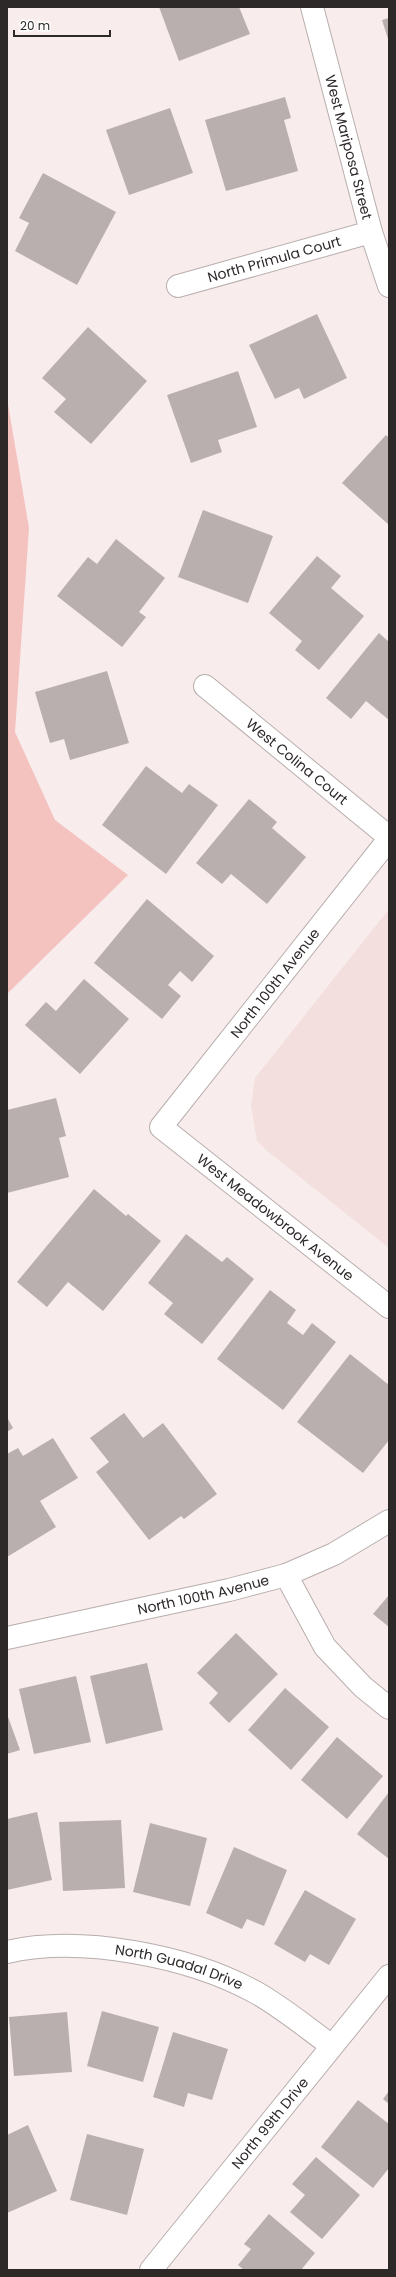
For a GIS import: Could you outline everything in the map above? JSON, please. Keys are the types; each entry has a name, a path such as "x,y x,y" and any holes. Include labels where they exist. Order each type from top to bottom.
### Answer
{"street":[{"name":"West Mariposa Street","path":"312,7 372,232 389,286"},
{"name":"North Primula Court","path":"178,286 372,232"},
{"name":"West Colina Court","path":"205,686 389,838"},
{"name":"North 100th Avenue","path":"161,1127 389,838"},
{"name":"West Meadowbrook Avenue","path":"161,1127 389,1307"},
{"name":"North 100th Avenue","path":"7,1638 229,1590 286,1575 334,1554 389,1521"},
{"path":"286,1575 325,1646 364,1687 389,1708"},
{"name":"North Guadal Drive","path":"7,1952 47,1948 97,1947 142,1953 199,1969 255,1992 332,2046"},
{"name":"North 99th Drive","path":"151,2270 389,1976"}],"shaded area":[{"path":"7,398 29,528 15,732 55,820 128,875 7,994"},
{"path":"389,909 389,1248 266,1150 257,1141 251,1106 255,1078"}],"building":[{"path":"159,7 239,7 250,34 179,61"},
{"path":"389,18 389,42 382,20"},
{"path":"285,97 291,118 284,120 298,171 226,191 205,120"},
{"path":"170,108 193,173 129,195 106,130"},
{"path":"43,173 116,212 77,285 15,251 29,223 19,218"},
{"path":"317,314 347,378 304,399 299,388 275,399 249,345"},
{"path":"88,327 147,381 91,444 54,412 66,399 42,378"},
{"path":"238,371 257,427 218,440 222,452 191,463 167,395"},
{"path":"386,435 389,438 389,525 342,483"},
{"path":"203,510 273,536 248,603 178,577"},
{"path":"116,539 165,578 139,612 146,617 122,647 57,596 88,557 97,564"},
{"path":"317,556 341,576 331,588 364,616 319,670 295,650 302,641 269,613"},
{"path":"379,633 389,642 389,720 366,701 351,719 326,698"},
{"path":"107,671 129,743 70,760 64,739 50,743 35,692"},
{"path":"146,766 182,793 189,784 218,805 166,874 102,825"},
{"path":"249,799 277,822 272,828 306,857 267,904 231,874 222,884 196,863"},
{"path":"147,899 214,956 192,982 180,971 168,985 181,996 162,1019 94,963"},
{"path":"84,979 129,1019 80,1074 25,1025 46,1002 56,1011"},
{"path":"56,1098 66,1136 59,1138 69,1177 7,1193 7,1110"},
{"path":"94,1189 126,1216 128,1214 161,1241 103,1311 68,1282 47,1307 17,1282"},
{"path":"186,1234 222,1262 227,1257 254,1279 202,1344 164,1314 173,1303 148,1283"},
{"path":"270,1290 296,1310 287,1323 303,1335 312,1323 336,1342 283,1410 217,1359"},
{"path":"350,1354 389,1385 389,1440 363,1473 297,1422"},
{"path":"124,1413 143,1438 163,1423 217,1494 184,1519 181,1516 149,1540 96,1472 109,1462 90,1438"},
{"path":"7,1417 13,1428 7,1432"},
{"path":"53,1438 78,1478 40,1501 56,1527 7,1557 7,1454 18,1448 23,1456"},
{"path":"389,1595 389,1627 373,1614"},
{"path":"236,1633 278,1674 229,1723 209,1703 218,1693 197,1673"},
{"path":"147,1663 163,1730 106,1744 90,1676"},
{"path":"76,1676 91,1742 34,1754 19,1689"},
{"path":"285,1688 329,1727 291,1770 248,1730"},
{"path":"7,1714 20,1750 7,1754"},
{"path":"337,1737 383,1776 347,1819 301,1780"},
{"path":"389,1792 389,1859 357,1834"},
{"path":"37,1812 52,1880 7,1890 7,1819"},
{"path":"121,1820 125,1888 63,1891 59,1822"},
{"path":"150,1823 207,1838 190,1906 133,1892"},
{"path":"234,1847 287,1870 264,1926 247,1919 242,1929 206,1913"},
{"path":"305,1890 356,1919 329,1965 310,1954 305,1962 274,1944"},
{"path":"102,2011 159,2027 143,2082 87,2066"},
{"path":"67,2012 72,2072 14,2076 9,2017"},
{"path":"173,2032 228,2049 212,2100 188,2093 184,2107 153,2097"},
{"path":"389,2091 389,2104 383,2099"},
{"path":"358,2100 389,2124 389,2168 373,2188 321,2147"},
{"path":"28,2125 57,2191 7,2213 7,2135"},
{"path":"87,2134 144,2149 127,2215 70,2200"},
{"path":"316,2157 360,2195 322,2239 290,2212 305,2195 292,2184"},
{"path":"269,2214 315,2253 301,2270 244,2270 238,2265 251,2249 244,2244"}]}
